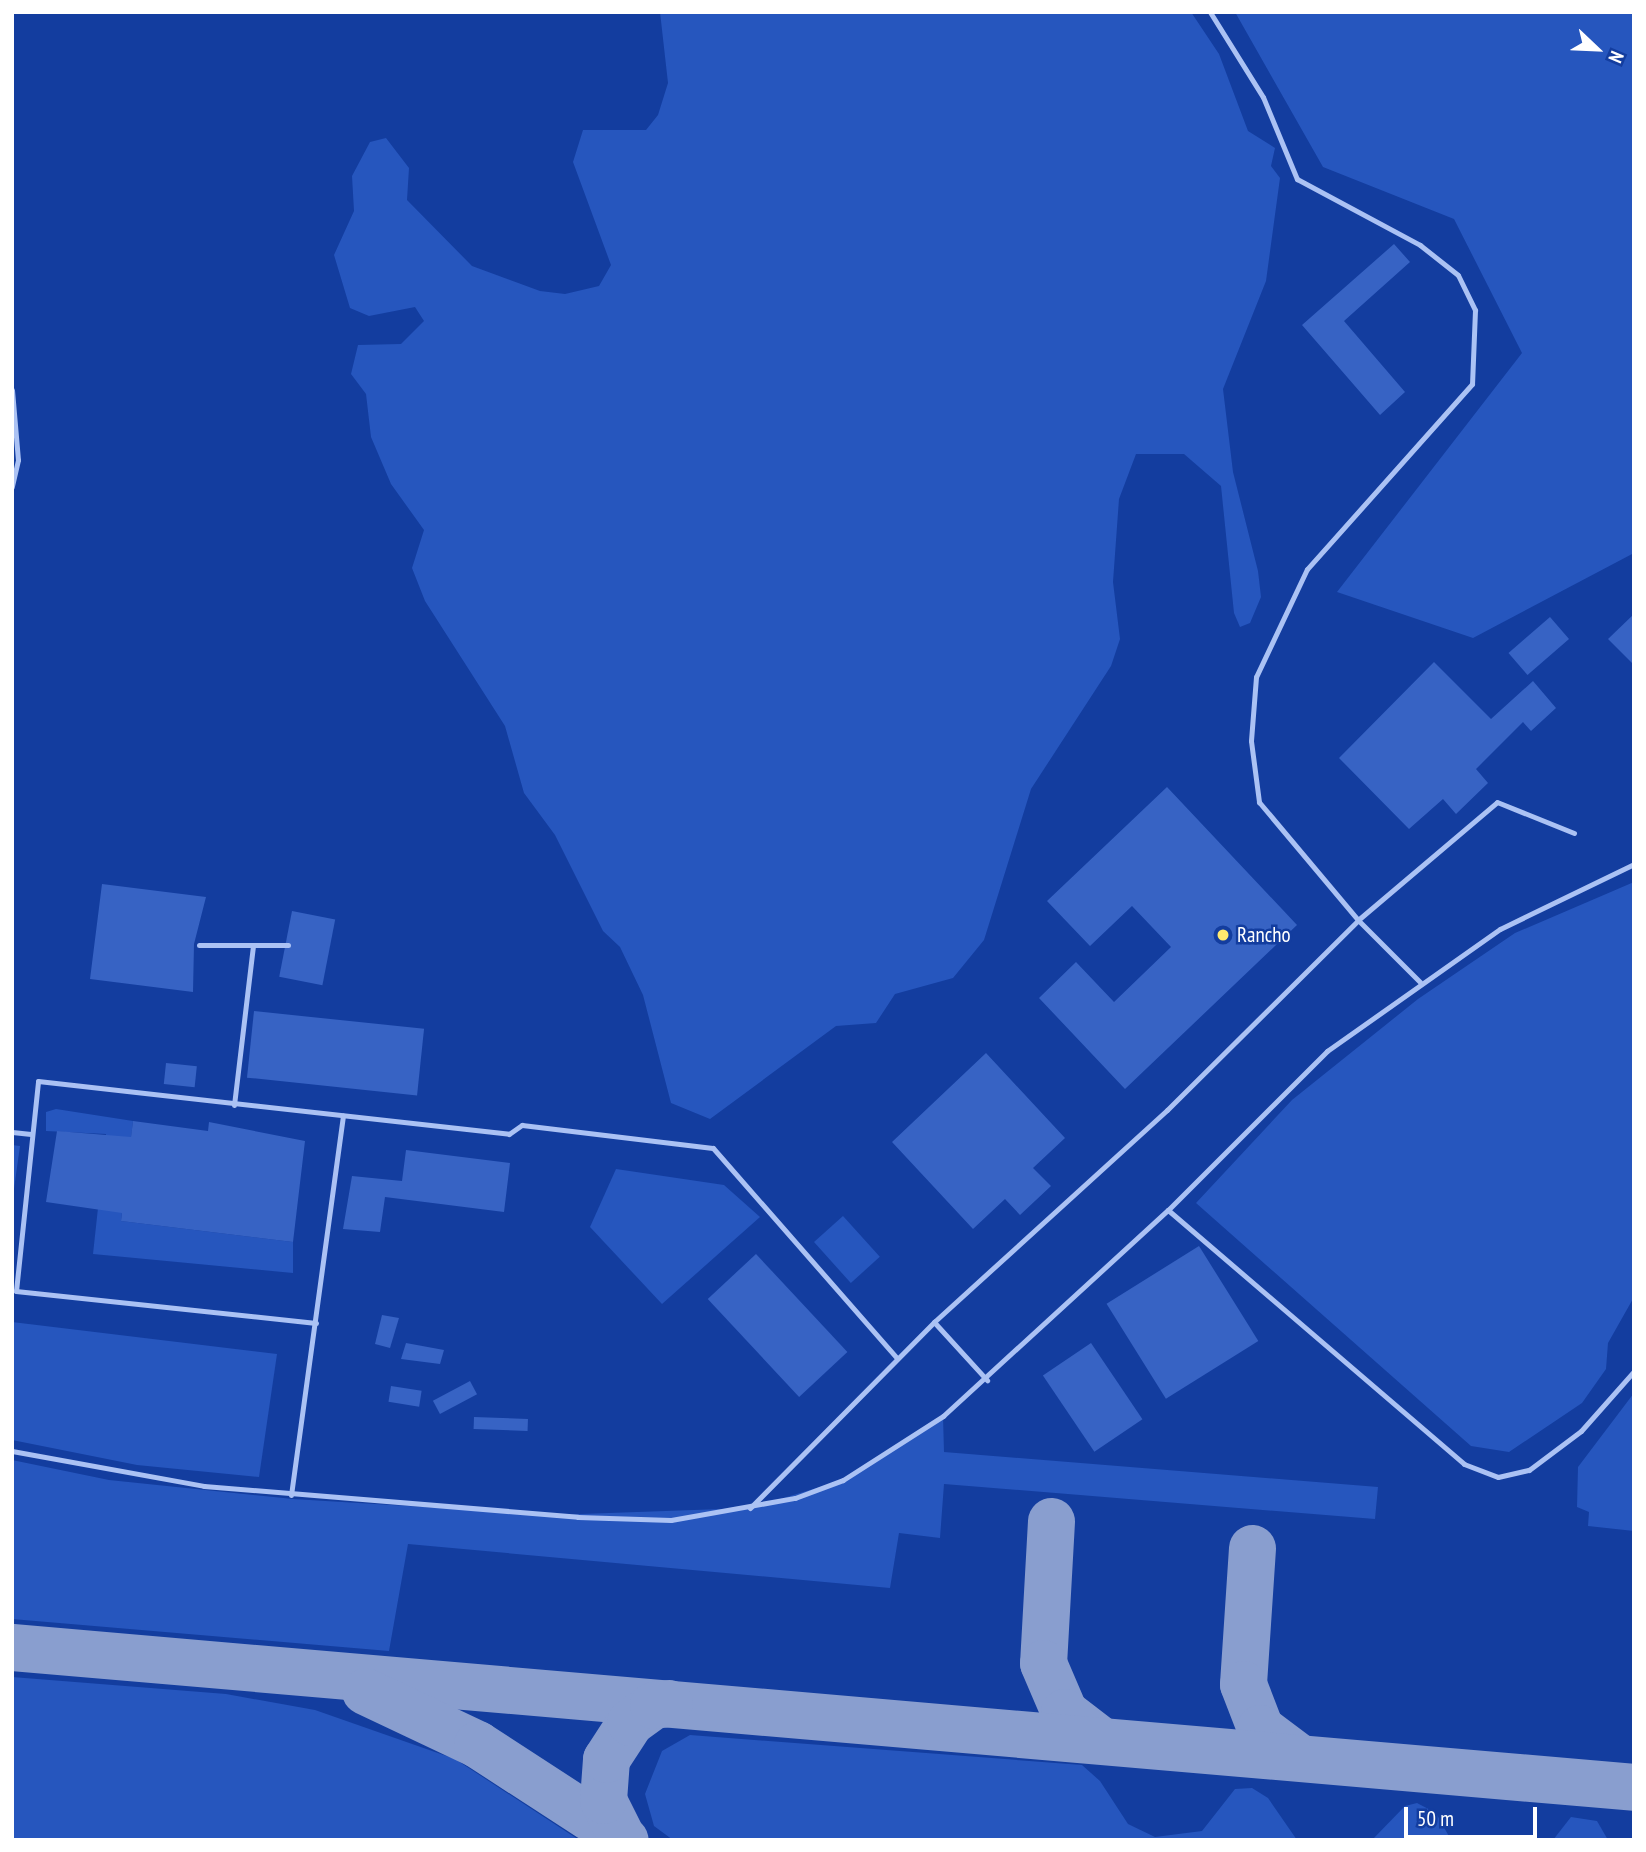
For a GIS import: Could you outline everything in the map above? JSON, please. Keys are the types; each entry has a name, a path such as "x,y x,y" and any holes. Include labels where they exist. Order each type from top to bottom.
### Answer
{"lane":[{"path":"1210,12 1263,97 1297,178 1420,245 1458,275 1475,310 1472,384 1307,569 1256,677 1251,741 1259,802 1358,920 1420,982"},
{"path":"12,390 18,460 12,487"},
{"path":"750,1508 934,1322 1167,1110 1358,920 1497,802 1574,833"},
{"path":"12,1451 204,1486 291,1495 671,1520 750,1508 843,1480 910,1441 986,1380 1168,1210 1327,1051 1420,982 1500,929 1634,864"},
{"path":"199,945 288,945"},
{"path":"234,1105 253,945"},
{"path":"316,1323 16,1291 38,1081 509,1134 523,1125 713,1147 897,1358"},
{"path":"291,1495 343,1116"},
{"path":"12,1132 31,1133"},
{"path":"1168,1210 1464,1464 1497,1477 1529,1470 1581,1431 1634,1371"},
{"path":"934,1322 986,1380"}],"shaded area":[{"path":"660,12 1191,12 1219,54 1248,131 1275,148 1271,166 1280,178 1266,281 1223,389 1233,472 1258,571 1261,597 1250,623 1240,627 1234,613 1221,486 1184,454 1136,454 1119,499 1113,582 1120,639 1111,666 1031,789 984,940 953,978 895,994 876,1023 836,1026 710,1119 671,1103 643,995 620,947 603,931 555,835 524,793 505,726 425,601 412,568 424,530 391,484 371,437 366,394 351,374 358,345 401,344 424,321 415,307 369,316 350,308 334,255 354,211 352,176 370,142 386,138 409,168 407,200 472,266 540,291 565,294 599,286 611,265 573,162 583,130 646,130 658,115 668,83"},
{"path":"1235,12 1634,12 1634,553 1473,638 1337,592 1522,353 1454,219 1323,167"},
{"path":"1634,882 1634,1297 1608,1343 1606,1369 1582,1403 1509,1452 1471,1446 1196,1203 1292,1100 1418,999 1515,933"},
{"path":"56,1109 133,1121 121,1221 293,1242 293,1273 93,1254 106,1134 46,1131 46,1112"},
{"path":"12,1145 20,1146 12,1203"},
{"path":"616,1169 724,1185 760,1217 662,1304 590,1227"},
{"path":"843,1216 880,1257 851,1283 814,1242"},
{"path":"12,1322 277,1354 259,1477 137,1465 12,1440"},
{"path":"1634,1393 1634,1531 1588,1526 1589,1512 1577,1507 1578,1467"},
{"path":"943,1416 944,1452 1378,1487 1375,1519 944,1484 940,1538 899,1533 890,1588 408,1544 389,1651 12,1619 12,1460 109,1480 293,1499 553,1515 750,1508 843,1480"},
{"path":"12,1677 226,1694 315,1710 455,1759 579,1840 12,1840"},
{"path":"690,1735 1082,1765 1100,1781 1128,1824 1155,1837 1202,1831 1235,1789 1252,1788 1268,1798 1297,1840 673,1840 654,1826 645,1794 662,1751"},
{"path":"1417,1803 1436,1813 1451,1840 1372,1840 1405,1806"},
{"path":"1571,1817 1597,1821 1608,1840 1553,1840"}],"building":[{"path":"1394,244 1410,262 1344,321 1405,392 1380,415 1302,325"},
{"path":"1634,614 1634,665 1608,639"},
{"path":"1550,617 1569,639 1528,675 1508,653"},
{"path":"1434,662 1491,719 1533,681 1556,708 1531,731 1523,722 1476,769 1488,783 1456,814 1443,799 1409,829 1339,758"},
{"name":"Rancho","path":"1167,787 1297,925 1125,1089 1039,998 1076,962 1114,1002 1171,947 1132,906 1090,946 1047,901"},
{"path":"102,884 206,897 194,944 193,992 90,979"},
{"path":"292,911 335,919 322,985 279,977"},
{"path":"254,1011 424,1029 417,1096 247,1078"},
{"path":"986,1053 1065,1138 1033,1168 1051,1186 1020,1215 1005,1199 973,1229 892,1142"},
{"path":"166,1063 197,1066 195,1087 164,1084"},
{"path":"133,1121 208,1131 209,1122 305,1141 293,1242 121,1221 122,1213 46,1202 57,1131 131,1137"},
{"path":"406,1150 510,1163 504,1212 385,1197 380,1232 343,1229 352,1176 402,1181"},
{"path":"1199,1246 1258,1341 1166,1399 1107,1304"},
{"path":"756,1254 847,1352 799,1397 708,1299"},
{"path":"382,1315 399,1318 390,1348 375,1344"},
{"path":"406,1343 444,1350 440,1364 401,1359"},
{"path":"1091,1343 1142,1419 1094,1452 1043,1375"},
{"path":"470,1381 477,1394 440,1414 433,1401"},
{"path":"391,1386 422,1391 419,1407 388,1402"},
{"path":"474,1417 528,1419 528,1431 474,1429"}],"taxiway":[{"path":"1051,1521 1043,1663 1064,1712 1098,1738"},
{"path":"1252,1548 1243,1684 1260,1728 1296,1755"},
{"path":"12,1647 1634,1787"},
{"path":"365,1691 477,1744 625,1840"},
{"path":"622,1838 603,1800 606,1759 630,1722 653,1705 669,1703"}],"place":[{"name":"Rancho","path":"1223,935"}]}
